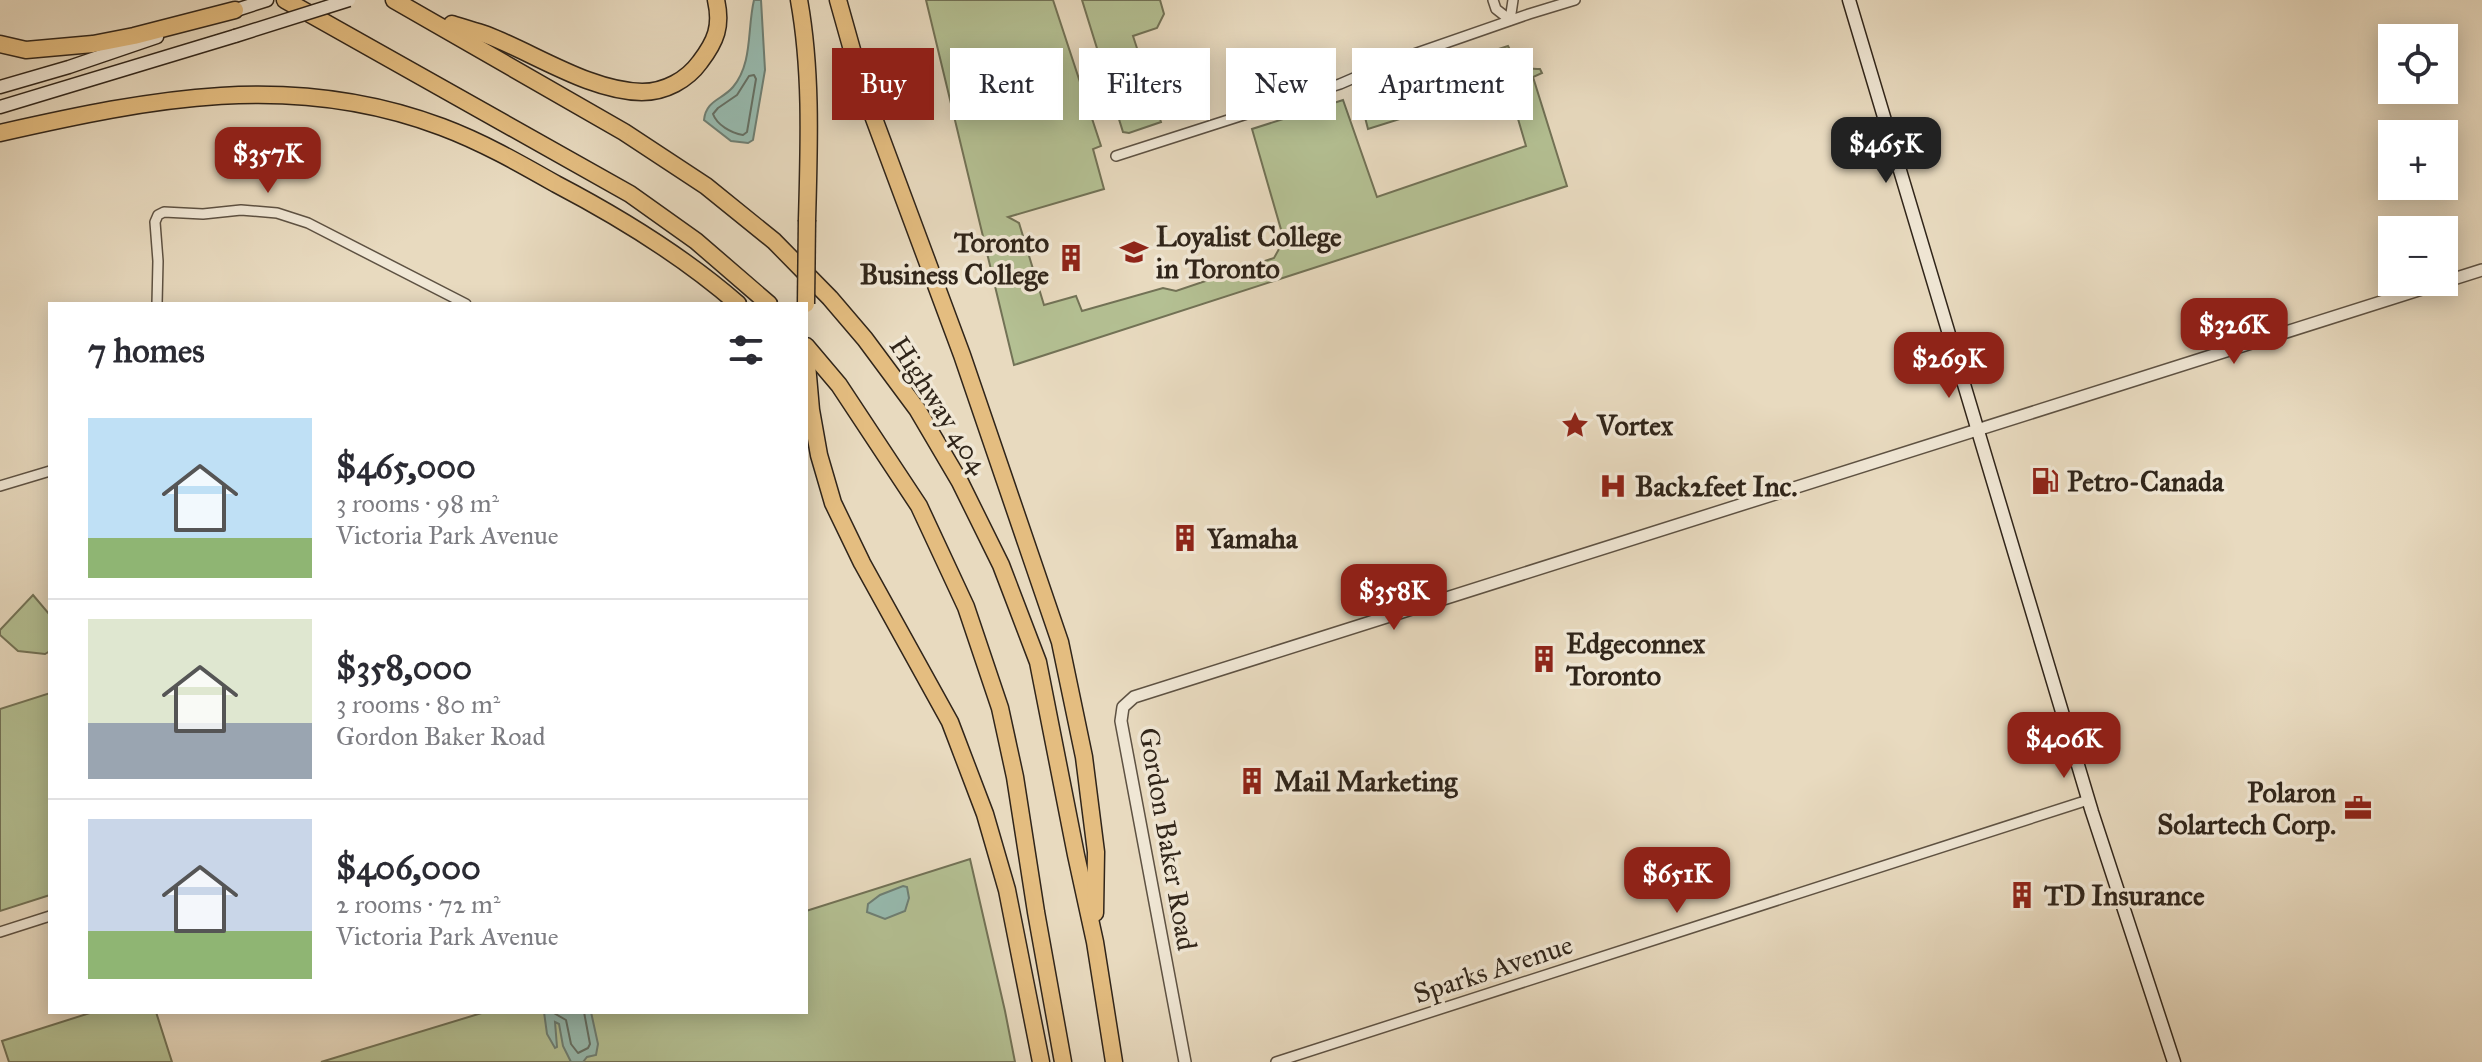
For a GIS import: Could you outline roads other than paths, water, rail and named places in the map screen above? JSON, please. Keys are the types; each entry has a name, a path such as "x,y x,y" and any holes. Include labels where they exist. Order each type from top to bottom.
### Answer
{"highway":[{"path":"285,0 630,194 696,241 767,302"},
{"name":"Highway 404","path":"394,0 624,132 706,186 774,241 830,298 917,409 960,482 1001,565 1038,662 1095,942 1114,1062"},
{"path":"418,13 486,35 612,88 644,92 667,88 692,72 713,44 720,17 716,0"},
{"path":"799,0 807,68 809,144 806,302"},
{"path":"838,0 863,89 962,355 1060,642 1084,757 1096,852 1095,942"},
{"path":"0,44 26,50 93,44 235,10"},
{"path":"0,133 145,102 227,94 294,95 369,106 441,126 541,175 640,231 736,302"},
{"path":"808,351 839,385 919,506 966,607 1000,708 1015,777 1063,1062"},
{"path":"808,365 811,410 819,455 833,503 862,563 950,722 985,814 1007,890 1041,1062"}],"main road":[{"path":"0,87 267,0"},
{"path":"0,107 349,0"},
{"path":"1849,0 2088,800 2174,1062"}],"street":[{"path":"1493,0 1496,9 1510,20"},
{"path":"1510,20 1513,0"},
{"path":"1116,156 1340,84 1391,62 1575,0"},
{"path":"157,302 155,222 158,215 164,212 203,214 253,210 285,215 308,223 462,302"},
{"name":"Gordon Baker Road","path":"1185,1062 1121,721 1123,707 1134,697 2482,270"},
{"path":"0,486 48,472"},
{"name":"Sparks Avenue","path":"1276,1062 2088,800"},
{"path":"0,932 48,917"}],"water":[{"path":"754,0 761,0 765,70 753,140 748,143 731,141 704,120 711,104 733,87 744,67"},
{"path":"907,887 909,898 905,911 885,919 867,912 868,904 880,895"},
{"path":"544,1014 591,1014 598,1044 596,1055 587,1057 583,1062 571,1062 563,1046 559,1024 555,1022 557,1047 547,1034"}],"place":[{"name":"Loyalist College in Toronto","path":"1134,252"},
{"name":"Toronto Business College","path":"1071,258"},
{"name":"Vortex","path":"1575,425"},
{"name":"Petro-Canada","path":"2045,481"},
{"name":"Back2feet Inc.","path":"1613,486"},
{"name":"Yamaha","path":"1185,538"},
{"name":"Edgeconnex Toronto","path":"1544,659"},
{"name":"Mail Marketing","path":"1252,781"},
{"name":"Polaron Solartech Corp.","path":"2358,808"},
{"name":"TD Insurance","path":"2022,895"}]}
